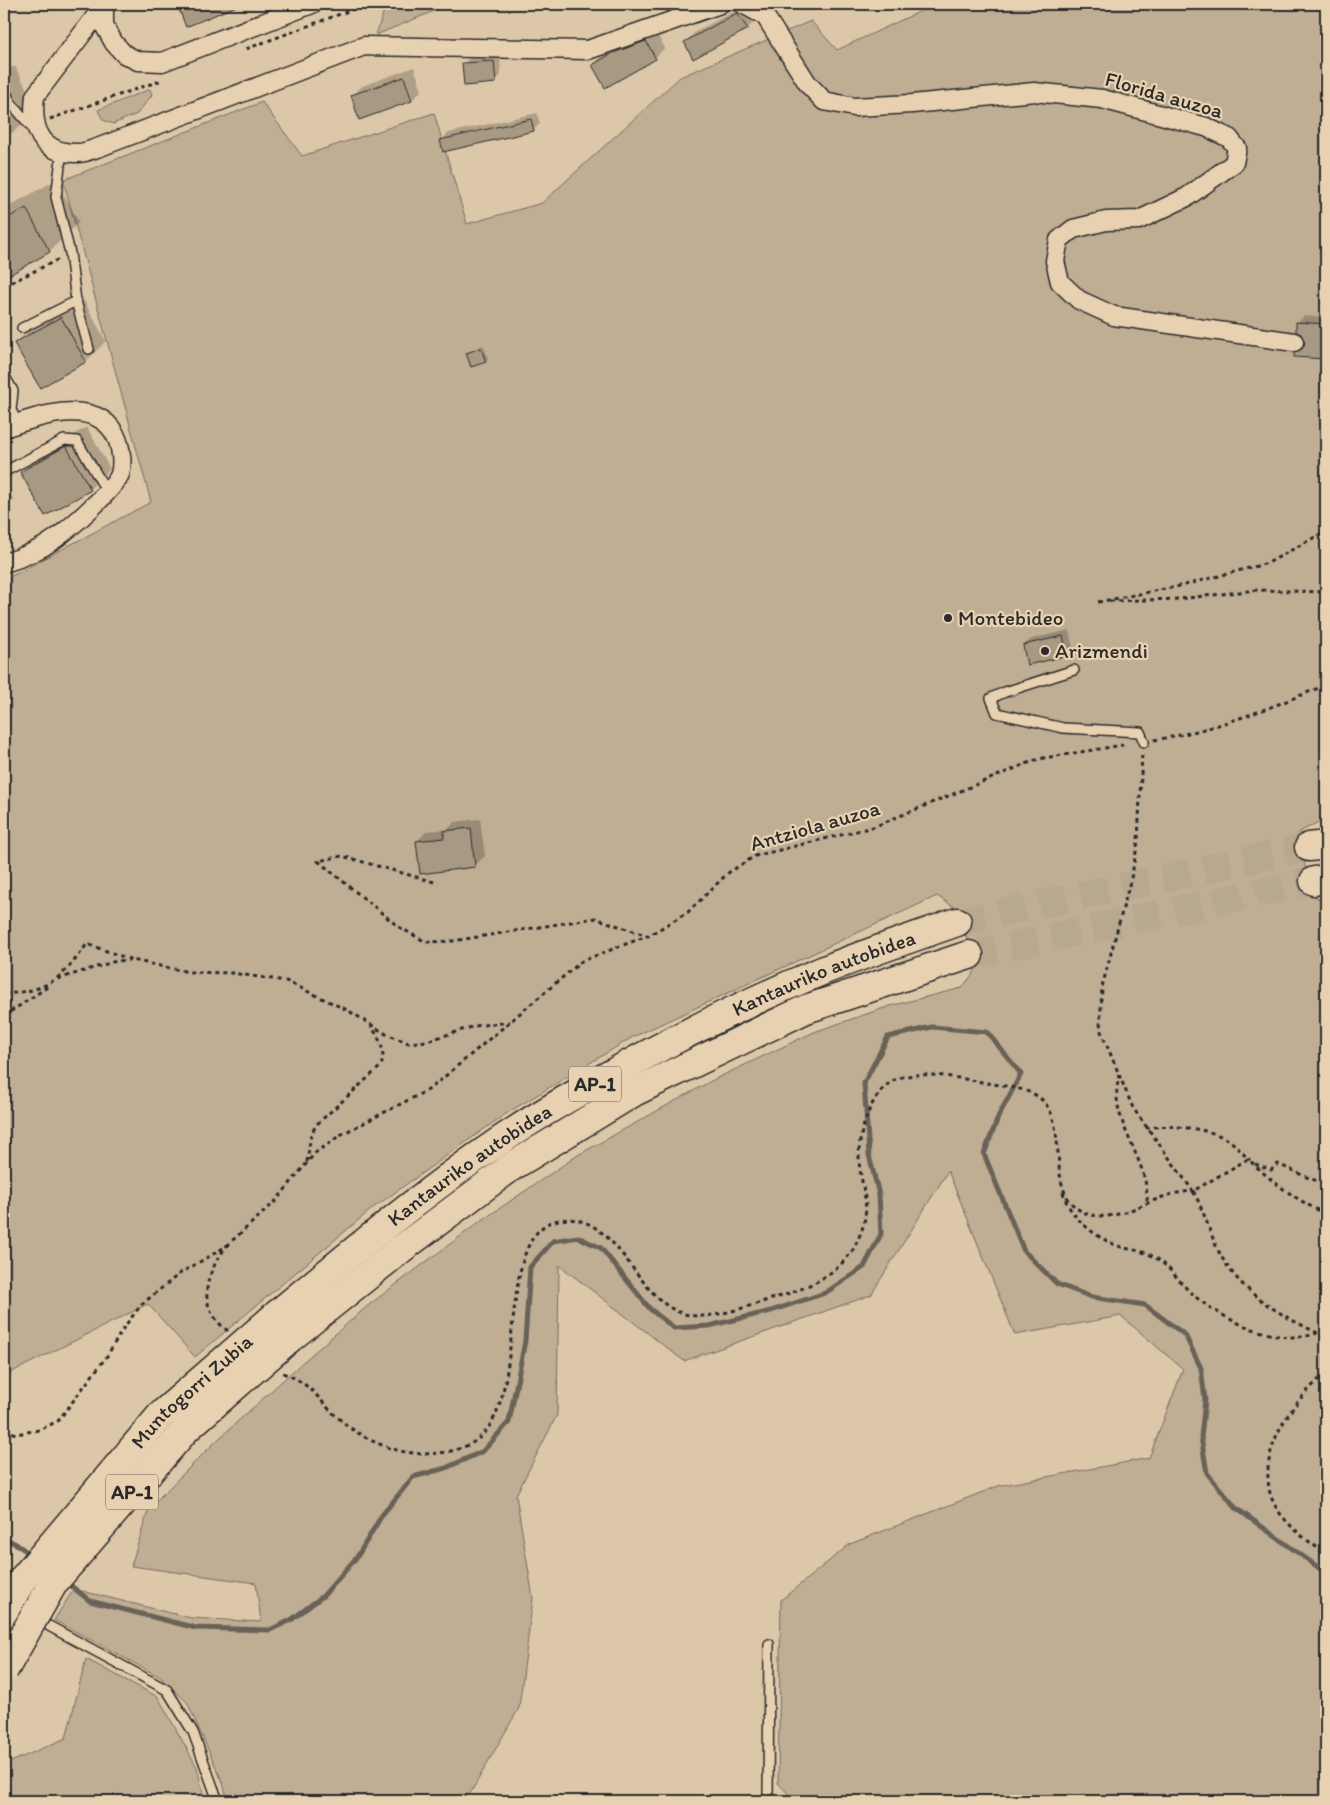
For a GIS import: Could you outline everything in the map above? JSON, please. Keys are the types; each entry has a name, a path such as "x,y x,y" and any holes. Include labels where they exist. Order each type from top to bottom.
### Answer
{"highway":[{"name":"Kantauriko autobidea","path":"274,1317 400,1214 479,1156 564,1101 701,1027 813,975 957,922"},
{"name":"Kantauriko autobidea","path":"290,1338 401,1249 511,1167 634,1092 806,1009 968,955"},
{"name":"Muntogorri Zubia","path":"4,1611 22,1580 161,1415 274,1317"},
{"name":"Muntogorri Zubia","path":"4,1670 54,1582 186,1429 290,1338"}],"street":[{"path":"104,5 104,25 114,43 124,54 138,61 162,62 312,4"},
{"path":"104,5 35,96 32,114 37,134 48,146 62,151 78,154 100,147 364,46 396,45 588,50 720,4"},
{"name":"Florida auzoa","path":"743,4 765,16 808,84 824,101 854,107 912,104 1034,92 1102,99 1206,127 1229,138 1237,148 1234,163 1187,197 1139,220 1106,221 1073,229 1059,240 1055,261 1060,282 1079,300 1114,316 1294,342"},
{"path":"4,563 22,558 56,539 107,492 120,475 122,451 114,429 102,418 85,412 62,413 11,426"}],"lane":[{"path":"4,89 11,103 37,134"},
{"path":"62,151 56,197 70,253 76,301 89,349"},
{"path":"22,328 76,301"},
{"path":"4,375 13,391 10,410 11,426"},
{"path":"4,472 64,440 77,441 107,492"},
{"path":"1074,670 991,698 997,713 1063,728 1140,732 1144,742"},
{"path":"49,1626 167,1690 193,1732 218,1801"},
{"path":"769,1644 768,1798 776,1801"}],"path":[{"path":"4,286 70,253"},
{"path":"1326,531 1268,563 1185,585 1098,602 1179,599 1256,590 1326,592"},
{"name":"Antziola auzoa","path":"227,1245 275,1202 315,1153 342,1134 430,1088 582,961 648,936 688,912 728,873 755,856 874,827 1038,759 1194,734 1256,713 1326,685"},
{"path":"1144,742 1140,762 1140,812 1132,874 1102,987 1100,1028 1133,1108 1193,1191 1201,1205 1219,1252 1234,1275 1280,1315 1326,1337"},
{"path":"434,882 342,856 318,861 400,927 426,942 453,941 595,918 648,936"},
{"path":"4,1016 57,980 87,944 132,960 189,972 232,973 286,981 349,1011 370,1026 409,1043 442,1037 474,1026 511,1022"},
{"path":"4,994 40,988 57,980 116,961 132,960"},
{"path":"307,1162 311,1134 317,1124 382,1066 384,1053 376,1033 370,1026"},
{"path":"1119,1074 1118,1104 1140,1160 1148,1203"},
{"path":"275,1367 301,1382 337,1417 378,1444 406,1453 423,1454 453,1451 466,1446 478,1439 494,1420 506,1387 511,1325 519,1278 530,1243 544,1226 554,1221 565,1219 578,1219 588,1223 612,1243 658,1296 680,1313 703,1316 787,1295 828,1275 850,1254 865,1223 867,1200 859,1154 865,1122 875,1098 888,1083 902,1077 928,1076 962,1079 1036,1095 1051,1114 1065,1202 1080,1221 1110,1243 1154,1257 1191,1294 1224,1317 1272,1334 1306,1337 1318,1333"},
{"path":"1146,1128 1166,1125 1217,1134 1228,1140 1271,1181 1304,1204 1326,1214"},
{"path":"1248,1159 1271,1170 1278,1164 1311,1180 1326,1183"},
{"path":"1062,1186 1072,1206 1091,1215 1107,1216 1169,1195 1193,1191 1248,1159"},
{"path":"227,1245 210,1271 208,1284 209,1307 213,1318 228,1331"},
{"path":"4,1430 16,1434 24,1433 39,1430 58,1421 108,1356 124,1327 142,1304 179,1274 227,1245"},
{"path":"1326,1373 1292,1407 1274,1440 1269,1467 1270,1493 1282,1515 1301,1536 1326,1554"},
{"path":"1320,1801 1326,1792"}],"shaded area":[{"path":"386,4 451,4 376,35"},
{"path":"936,4 1326,4 1326,818 1298,833 1311,894 1326,903 1326,1801 795,1801 778,1783 781,1600 850,1544 998,1486 1149,1458 1183,1369 1121,1316 1015,1335 948,1171 871,1295 684,1361 559,1265 557,1415 516,1495 533,1598 519,1708 471,1792 461,1801 228,1801 223,1783 187,1702 160,1677 54,1620 74,1589 191,1618 261,1622 256,1583 131,1566 149,1508 212,1445 304,1361 370,1304 478,1223 578,1155 711,1081 814,1032 890,1006 962,988 975,971 959,910 937,896 633,1037 504,1115 373,1208 195,1357 148,1304 4,1376 4,580 151,502 63,180 262,102 302,156 434,113 467,224 542,203 680,77 811,21 837,50"},
{"path":"150,89 152,95 137,114 113,124 103,120 98,110"},
{"path":"86,1659 158,1697 197,1767 205,1801 4,1801 4,1765 66,1738"}],"building":[{"path":"177,4 241,4 186,27"},
{"path":"737,13 748,29 693,59 684,42"},
{"path":"646,41 656,59 605,88 592,65 613,53"},
{"path":"494,61 496,83 464,86 462,63"},
{"path":"404,77 412,101 359,120 351,95"},
{"path":"531,119 534,131 443,152 440,140"},
{"path":"26,208 50,252 4,278 4,220"},
{"path":"61,317 86,362 40,388 14,343"},
{"path":"1296,322 1326,324 1326,359 1294,357 1294,352 1302,349 1305,343 1301,334 1296,332"},
{"path":"481,348 486,362 471,367 466,353"},
{"path":"66,446 91,490 45,516 20,472"},
{"name":"Arizmendi","path":"1063,636 1067,656 1027,665 1023,645"},
{"path":"471,828 475,867 420,874 416,841 444,838 444,831"}],"waterway":[{"path":"65,1581 90,1601 196,1628 270,1630 291,1620 323,1596 357,1557 382,1515 413,1477 446,1468 483,1451 509,1422 525,1341 530,1267 553,1241 578,1237 601,1248 650,1309 674,1328 709,1326 771,1311 825,1293 864,1267 881,1234 879,1195 869,1155 864,1083 888,1037 932,1027 987,1032 1021,1074 999,1115 984,1154 1024,1251 1057,1284 1092,1297 1145,1305 1185,1335 1201,1368 1205,1400 1201,1437 1207,1473 1236,1508 1326,1573"},
{"path":"4,1538 33,1556"}],"tunnel":[{"path":"957,922 1309,847"},
{"path":"969,955 1314,881"}],"place":[{"name":"Montebideo","path":"948,618"},
{"name":"Arizmendi","path":"1045,651"}]}
